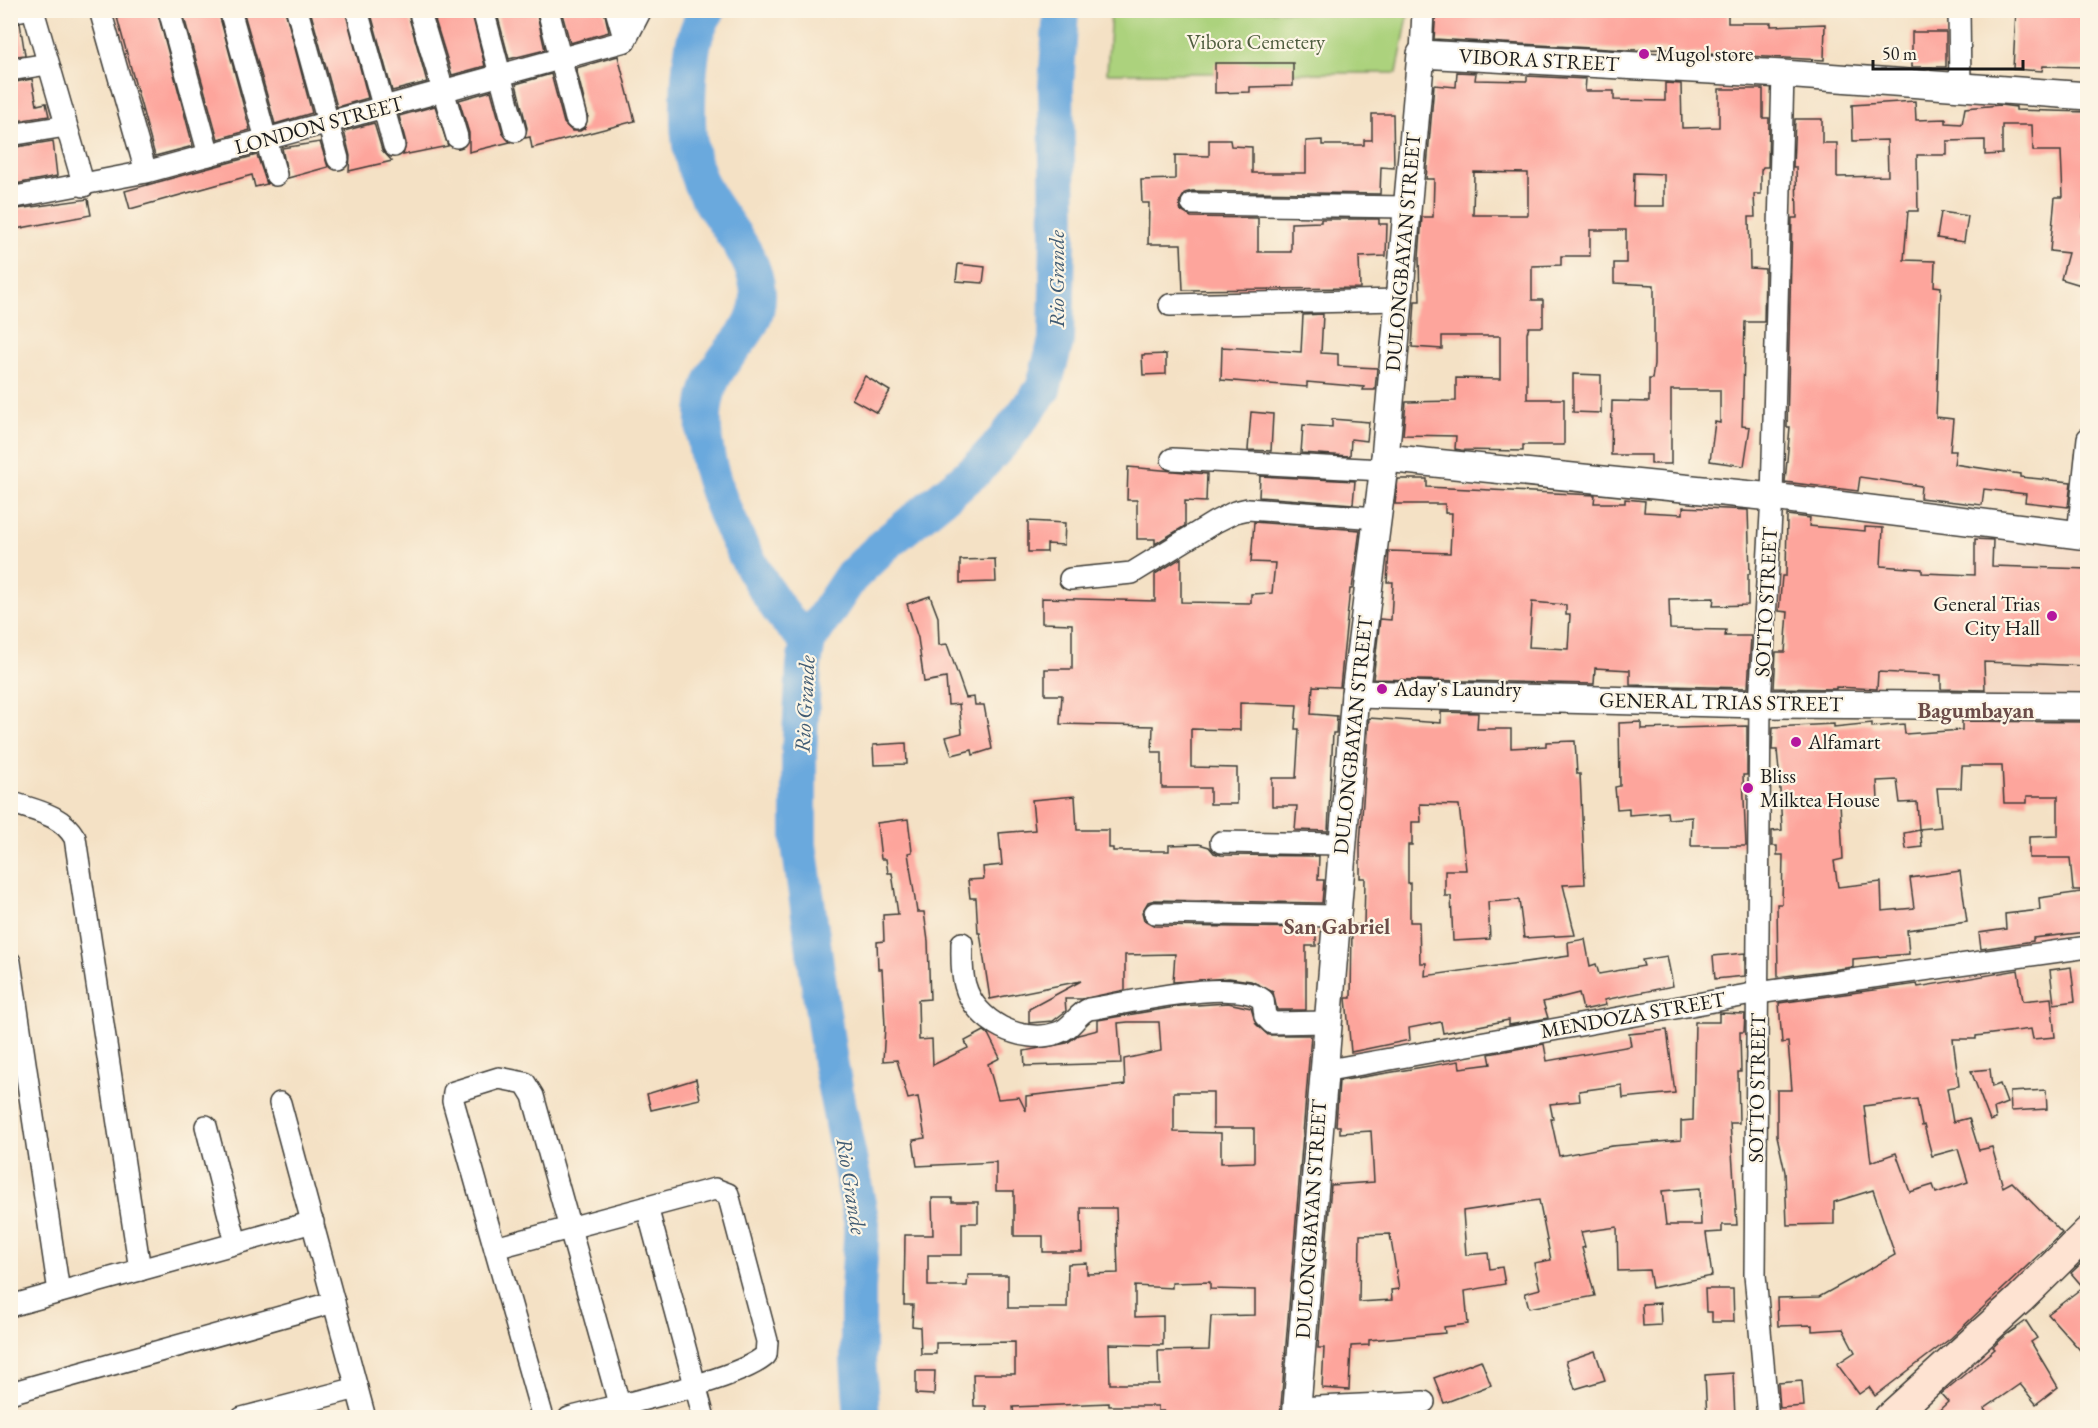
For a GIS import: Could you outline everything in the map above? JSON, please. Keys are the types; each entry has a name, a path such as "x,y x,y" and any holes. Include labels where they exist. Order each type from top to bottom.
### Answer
{"main road":[{"path":"1888,1418 2020,1299 2088,1232"}],"street":[{"path":"10,12 22,10"},
{"path":"33,10 84,186"},
{"path":"100,10 146,172"},
{"path":"169,10 209,155"},
{"path":"230,10 276,175"},
{"path":"297,10 338,159"},
{"path":"357,10 394,146"},
{"path":"419,10 457,137"},
{"path":"483,10 515,131"},
{"path":"548,10 576,119"},
{"path":"616,10 624,41"},
{"path":"624,41 641,10"},
{"path":"1421,54 1423,10"},
{"path":"1959,10 1960,87"},
{"name":"LONDON STREET","path":"10,198 84,186 146,172 624,41"},
{"name":"VIBORA STREET","path":"1421,54 1783,74 2088,96"},
{"name":"DULONGBAYAN STREET","path":"1297,1413 1355,694 1384,464 1421,54"},
{"path":"10,70 48,64"},
{"name":"SOTTO STREET","path":"1768,1418 1755,1275 1761,704 1772,498 1783,74"},
{"path":"10,135 66,126"},
{"path":"1192,204 1407,207"},
{"path":"1170,305 1399,300"},
{"path":"1172,459 1384,464 1772,498 2083,535 2088,438"},
{"path":"1070,579 1132,573 1215,522 1235,512 1248,509 1377,518"},
{"name":"GENERAL TRIAS STREET","path":"1355,694 1761,704 2088,706"},
{"path":"10,802 57,818 68,825 75,838 140,1270"},
{"path":"1221,842 1342,844"},
{"path":"1155,913 1336,916"},
{"path":"962,943 964,985 969,996 987,1017 1021,1036 1060,1033 1067,1029 1081,1012 1089,1009 1209,991 1236,990 1260,997 1264,1005 1265,1016 1272,1023 1327,1022"},
{"name":"MENDOZA STREET","path":"1323,1071 1758,993 2088,947"},
{"path":"10,962 59,1292"},
{"path":"543,1418 453,1101 454,1092 499,1078 525,1083 533,1096 621,1411"},
{"path":"280,1103 365,1418"},
{"path":"206,1126 236,1243"},
{"path":"495,1248 715,1189 728,1194 767,1341 766,1355 757,1364 621,1411 569,1418"},
{"path":"647,1207 704,1418"},
{"path":"10,1306 313,1222"},
{"path":"10,1393 334,1302"},
{"path":"242,1418 357,1388"},
{"path":"1297,1413 1424,1402"}],"shaded area":[{"path":"1974,535 2087,544 2087,702 1970,701"}],"green space":[{"name":"Vibora Cemetery","path":"1111,11 1409,11 1397,73 1107,73"}],"building":[{"path":"115,10 157,10 193,146 155,156"},
{"path":"182,10 218,10 250,130 218,139"},
{"path":"243,10 285,10 312,113 275,124"},
{"path":"310,10 345,10 368,98 337,107"},
{"path":"370,10 407,10 427,82 392,91"},
{"path":"432,10 471,10 485,66 452,75"},
{"path":"496,10 536,10 545,50 509,59"},
{"path":"561,10 604,10 609,32 570,43"},
{"path":"1436,10 1728,10 1728,23 1771,23 1771,26 1825,24 1824,60 1667,52 1667,49 1626,50 1434,39"},
{"path":"2016,10 2088,10 2088,55 2085,55 2084,67 2043,66 2042,71 2013,69"},
{"path":"20,23 25,55 10,57 10,24"},
{"path":"1912,32 1946,32 1946,67 1912,67"},
{"path":"618,56 635,121 532,148 530,137 525,138 527,128 516,84 551,74 564,123 572,131 580,131 585,128 588,116 576,68"},
{"path":"1215,63 1293,63 1293,86 1250,87 1250,92 1215,93"},
{"path":"1457,72 1476,73 1475,80 1527,81 1527,76 1586,79 1585,91 1614,91 1614,100 1665,101 1665,83 1681,84 1682,128 1719,127 1719,89 1763,89 1763,118 1769,118 1768,167 1763,167 1761,170 1761,194 1754,194 1755,217 1749,217 1750,268 1765,269 1764,322 1745,322 1742,426 1750,427 1744,466 1710,461 1715,422 1720,423 1720,390 1671,390 1671,464 1651,464 1651,455 1611,455 1612,401 1649,402 1649,379 1652,379 1654,365 1654,285 1614,283 1614,263 1626,263 1626,230 1590,230 1590,256 1561,256 1561,265 1532,266 1532,300 1543,300 1543,327 1529,327 1527,333 1527,399 1564,399 1564,445 1523,445 1523,451 1461,450 1455,449 1456,436 1403,435 1406,402 1456,401 1456,378 1500,379 1500,336 1442,336 1442,349 1412,347 1415,301 1420,301 1419,258 1422,217 1433,217 1434,179 1426,179 1434,85 1456,87","holes":["1474,172 1528,173 1528,215 1473,215","1634,173 1664,174 1664,206 1633,206"]},
{"path":"32,79 37,105 46,103 49,116 10,122 10,83"},
{"path":"491,91 503,134 510,142 469,152 469,133 459,100"},
{"path":"1915,101 1916,120 1946,119 1946,123 1962,124 1965,108 2000,105 2016,107 2016,110 2088,112 2088,197 2085,197 2082,235 2088,236 2088,264 2081,285 2061,279 2068,253 2050,251 2055,197 2063,197 2061,151 2033,151 2032,125 2002,125 2002,154 1985,155 1985,140 1947,141 1947,155 1917,155 1918,211 1908,211 1904,260 1935,261 1934,286 1941,287 1936,417 1953,419 1950,451 1956,451 1954,464 2020,474 2020,477 2071,482 2068,507 2025,502 2026,494 1984,489 1982,505 1920,498 1921,486 1860,477 1858,491 1785,482 1790,427 1787,427 1792,218 1797,218 1796,167 1793,167 1795,119 1822,119 1822,143 1837,143 1837,177 1888,176 1887,140 1853,141 1852,105"},
{"path":"435,106 448,146 403,155 406,143 399,116"},
{"path":"1372,114 1393,114 1394,168 1381,167 1380,194 1192,191 1185,193 1179,203 1181,211 1191,217 1258,218 1258,252 1291,252 1291,223 1321,222 1321,219 1379,219 1379,224 1387,224 1386,256 1359,257 1360,288 1183,290 1181,244 1148,244 1149,203 1142,203 1141,180 1175,179 1175,155 1209,156 1209,140 1230,140 1231,146 1252,147 1252,173 1306,173 1306,141 1322,140 1322,145 1364,145 1364,140 1372,140"},
{"path":"374,123 382,150 392,161 349,171 350,156 344,131"},
{"path":"53,141 57,176 10,185 10,148"},
{"path":"320,142 328,167 288,178 282,148"},
{"path":"257,155 267,184 255,187 252,175 130,209 125,191"},
{"path":"88,199 91,215 10,230 10,210"},
{"path":"1941,212 1968,216 1964,242 1937,238"},
{"path":"958,264 985,267 983,283 956,281"},
{"path":"1323,314 1321,353 1338,354 1338,366 1377,368 1375,390 1307,382 1307,387 1221,380 1222,347 1301,352 1303,315"},
{"path":"1166,354 1166,374 1143,375 1142,355"},
{"path":"1573,374 1601,375 1601,413 1573,412"},
{"path":"865,376 890,391 877,413 852,399"},
{"path":"1251,412 1273,414 1271,451 1248,450"},
{"path":"1332,419 1369,422 1367,441 1351,439 1350,456 1301,453 1303,425 1332,427"},
{"path":"1128,467 1207,474 1206,502 1185,501 1185,526 1155,544 1155,539 1137,539 1137,500 1127,500"},
{"path":"1260,476 1355,481 1353,504 1259,497"},
{"path":"1398,479 1427,479 1427,487 1595,495 1594,503 1625,503 1625,499 1645,501 1644,512 1683,514 1683,507 1748,510 1750,574 1748,574 1748,605 1713,606 1714,598 1669,599 1670,629 1726,630 1725,636 1751,636 1748,688 1630,685 1630,670 1595,668 1594,684 1373,679 1380,619 1391,620 1393,582 1387,582 1389,551 1450,553 1452,513 1445,513 1445,504 1395,504","holes":["1532,602 1566,605 1566,615 1570,615 1568,649 1529,647"]},
{"path":"1787,515 1810,518 1809,526 1865,531 1865,527 1883,528 1881,566 1922,569 1922,573 1975,575 1975,539 1993,540 1992,566 2088,569 2088,666 1984,662 1985,690 1941,689 1941,675 1878,672 1877,689 1774,688 1776,652 1785,652 1788,612 1779,611 1782,576 1786,576"},
{"path":"1028,521 1065,523 1064,545 1047,544 1047,552 1028,552"},
{"path":"1254,522 1360,530 1352,589 1350,589 1340,687 1313,686 1311,714 1337,716 1336,733 1333,733 1328,831 1295,830 1297,806 1272,806 1272,778 1296,778 1299,729 1295,729 1297,705 1240,703 1240,730 1191,729 1191,767 1237,768 1237,804 1210,804 1210,788 1162,788 1162,752 1152,752 1153,726 1060,724 1062,695 1045,695 1045,669 1072,669 1072,624 1042,623 1042,598 1155,601 1155,574 1181,558 1181,602 1251,603 1251,594 1272,593 1275,563 1251,562"},
{"path":"995,559 996,582 960,583 960,560"},
{"path":"930,596 938,617 939,645 947,644 966,698 974,697 975,705 984,705 992,749 973,755 972,750 952,755 946,737 962,733 959,704 948,705 946,678 924,682 918,638 907,604"},
{"path":"1441,712 1478,713 1477,729 1511,729 1511,748 1546,746 1546,742 1575,741 1577,774 1580,774 1585,884 1563,885 1575,935 1524,938 1519,900 1488,902 1490,939 1453,941 1451,896 1445,896 1445,870 1466,870 1459,805 1420,804 1421,822 1412,822 1412,845 1408,845 1408,883 1410,883 1410,922 1419,922 1420,963 1426,963 1425,976 1569,956 1568,942 1585,939 1590,966 1596,964 1599,974 1644,966 1642,960 1667,956 1673,986 1604,1000 1606,1005 1583,1010 1579,993 1543,1002 1548,1018 1509,1025 1509,1020 1443,1033 1441,1022 1409,1028 1410,1040 1351,1052 1346,998 1351,998 1352,925 1364,925 1365,878 1360,878 1360,844 1369,718 1441,723"},
{"path":"1962,721 2088,722 2084,890 2073,890 2070,858 2029,858 2029,837 2058,836 2058,796 2027,796 2027,803 2004,803 2002,766 1962,766 1961,788 1937,788 1941,827 1919,829 1917,802 1900,803 1897,780 1877,781 1878,800 1840,802 1843,859 1834,861 1838,887 1881,882 1882,911 1914,908 1910,878 1960,871 1967,922 1907,930 1909,954 1853,959 1853,967 1778,977 1777,904 1782,904 1783,855 1777,855 1777,846 1772,846 1772,831 1782,830 1777,750 1772,750 1773,727 1834,724 1834,727 1872,723 1872,727 1904,724 1905,734 1962,730"},
{"path":"1641,722 1641,729 1747,726 1747,775 1743,775 1746,846 1691,846 1692,817 1668,819 1667,812 1629,815 1629,808 1617,809 1615,787 1620,786 1619,723"},
{"path":"906,743 907,764 874,765 873,745"},
{"path":"1075,796 1077,830 1109,830 1109,848 1113,848 1113,851 1169,851 1169,845 1199,844 1221,855 1319,856 1318,880 1324,880 1322,903 1155,900 1148,902 1142,912 1144,920 1155,926 1316,928 1316,946 1306,946 1306,1010 1277,1010 1273,992 1251,981 1229,978 1173,982 1175,954 1125,955 1125,990 1082,999 1065,999 1066,1011 1053,1021 1029,1023 1029,1009 1081,981 990,999 980,933 978,933 976,898 970,898 968,880 984,879 983,867 1002,865 999,833 1035,830 1032,800"},
{"path":"908,819 912,852 908,853 917,912 924,912 928,941 930,999 918,1000 919,1040 932,1039 933,1065 968,1048 965,1041 984,1031 988,1034 1000,1058 988,1064 998,1099 1019,1097 1026,1111 1026,1096 1125,1085 1124,1059 1161,1051 1159,1022 1118,1023 1121,1063 1025,1066 1024,1051 1067,1043 1078,1035 1098,1030 1098,1020 1181,1006 1228,1003 1251,1008 1256,1024 1268,1035 1311,1035 1280,1418 1163,1418 1164,1411 1158,1411 1158,1406 1109,1406 1109,1403 1013,1407 1014,1418 987,1418 986,1406 974,1406 973,1374 1015,1374 1015,1342 936,1343 936,1354 921,1354 920,1327 912,1326 913,1305 904,1305 905,1235 933,1235 932,1198 952,1198 952,1202 978,1202 978,1223 962,1223 962,1255 928,1255 928,1286 967,1286 968,1275 1008,1275 1008,1308 1067,1308 1068,1264 1087,1263 1087,1274 1118,1273 1116,1208 1081,1208 1082,1252 1043,1252 1043,1236 1014,1236 1014,1191 996,1191 996,1162 917,1166 913,1140 925,1138 918,1097 908,1099 897,1060 883,1061 885,1026 882,969 878,969 877,942 884,941 883,915 898,914 892,873 888,873 886,859 881,859 877,823","holes":["1174,1092 1213,1092 1213,1128 1254,1128 1254,1162 1221,1163 1221,1133 1174,1132","1210,1282 1210,1289 1255,1290 1255,1315 1211,1316 1209,1350 1158,1351 1159,1384 1110,1384 1109,1344 1163,1345 1163,1316 1135,1317 1135,1286 1172,1288 1172,1283"]},
{"path":"1920,830 1922,847 1906,849 1904,833"},
{"path":"2088,891 2088,932 2033,938 2033,941 1981,949 1979,933 2006,929 2005,914 2040,910 2039,898"},
{"path":"1745,953 1745,976 1715,979 1713,956"},
{"path":"2071,967 2075,1001 2054,1004 2050,970"},
{"path":"2018,970 2023,1001 2051,998 2055,1037 2033,1039 2031,1029 1976,1036 1976,1039 1953,1039 1959,1086 1947,1088 1953,1122 1969,1118 1979,1150 1992,1147 2003,1187 2012,1182 2062,1233 1951,1338 1875,1396 1869,1387 1859,1394 1837,1364 1855,1352 1843,1329 1812,1331 1812,1325 1778,1326 1777,1298 1819,1297 1895,1255 1873,1190 1834,1202 1834,1224 1787,1225 1785,1172 1777,1136 1777,1090 1792,1090 1788,1042 1782,1043 1779,1003 1917,984 1918,987","holes":["1917,1099 1922,1126 1924,1125 1932,1156 1958,1149 1968,1182 1936,1193 1933,1185 1910,1192 1896,1153 1871,1162 1864,1106"]},
{"path":"1719,1013 1745,1014 1744,1032 1740,1032 1739,1123 1730,1123 1737,1225 1722,1225 1722,1232 1706,1233 1712,1276 1652,1288 1649,1270 1618,1271 1617,1227 1581,1232 1585,1247 1582,1248 1595,1296 1529,1308 1525,1293 1540,1289 1534,1263 1551,1260 1539,1200 1463,1211 1466,1255 1488,1253 1490,1269 1502,1267 1505,1284 1465,1291 1468,1324 1444,1327 1445,1333 1369,1340 1369,1345 1351,1346 1349,1390 1322,1388 1324,1348 1318,1348 1331,1185 1374,1182 1371,1131 1340,1133 1340,1126 1336,1126 1339,1081 1459,1061 1460,1068 1491,1064 1489,1054 1544,1044 1547,1061 1631,1046 1629,1034 1667,1030 1675,1093 1623,1098 1622,1085 1579,1091 1580,1101 1550,1104 1553,1119 1551,1119 1559,1156 1612,1146 1681,1140 1681,1121 1693,1120 1695,1022 1719,1022","holes":["1700,1188 1701,1225 1666,1225 1662,1191","1390,1234 1399,1289 1391,1290 1392,1300 1359,1302 1360,1235"]},
{"path":"1990,1069 1992,1087 2000,1084 2007,1103 1994,1108 1996,1119 1990,1121 1971,1071"},
{"path":"696,1079 700,1099 651,1110 647,1094"},
{"path":"2046,1090 2047,1109 2011,1111 2010,1092"},
{"path":"2088,1257 2088,1359 2048,1314 2083,1287 2071,1273"},
{"path":"1705,1289 1733,1289 1734,1322 1712,1322 1712,1312 1706,1312"},
{"path":"1660,1303 1661,1325 1643,1326 1642,1304"},
{"path":"2026,1321 2037,1338 2031,1342 2058,1387 2036,1404 2020,1384 1984,1409 1991,1418 1931,1418 1948,1402 1941,1394 1995,1349 1993,1347 2006,1335"},
{"path":"1595,1351 1605,1380 1575,1389 1566,1361"},
{"path":"1481,1360 1491,1385 1444,1403 1434,1378"},
{"path":"916,1371 935,1371 934,1395 916,1394"},
{"path":"1733,1373 1735,1418 1707,1418 1705,1375"},
{"path":"1802,1381 1804,1406 1780,1408 1778,1383"}],"waterway":[{"path":"708,10 696,34 689,79 688,131 692,157 707,196 750,264 756,279 758,294 753,319 712,380 705,407 704,437 710,468 733,531 780,611 808,641"},
{"name":"Rio Grande","path":"862,1418 858,1360 858,1288 862,1224 830,1062 799,845 799,752 804,665 808,641 850,578 884,545 977,469 1005,439 1043,389 1056,341 1058,235 1056,86 1061,10"}],"place":[{"name":"Mugol store","path":"1644,54"},
{"name":"General Trias City Hall","path":"2052,616"},
{"name":"Aday's Laundry","path":"1382,689"},
{"name":"Alfamart","path":"1796,742"},
{"name":"Bliss Milktea House","path":"1748,788"}],"district":[{"name":"Bagumbayan","path":"1976,710"},
{"name":"San Gabriel","path":"1337,926"}]}
